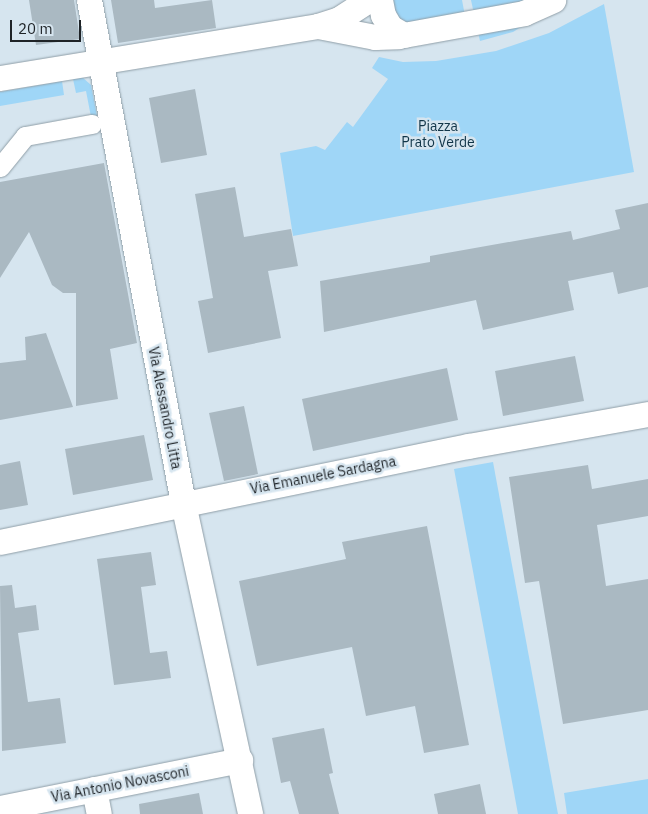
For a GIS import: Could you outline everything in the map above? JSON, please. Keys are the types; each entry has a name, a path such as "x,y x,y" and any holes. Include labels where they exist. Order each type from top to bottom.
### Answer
{"street":[{"name":"Via Alessandro Litta","path":"89,0 184,503 250,814"},
{"path":"0,78 100,60 318,26 339,19 368,0"},
{"path":"380,0 383,15 390,27 404,35"},
{"path":"318,26 375,37 404,35 524,12 548,1"},
{"path":"0,167 25,136 92,124"},
{"name":"Via Emanuele Sardagna","path":"0,542 184,503 648,414"},
{"name":"Via Antonio Novasconi","path":"0,808 240,760"},
{"path":"94,789 99,814"}],"green space":[{"path":"389,0 462,0 465,16 397,24"},
{"path":"471,0 536,0 474,14"},
{"name":"Piazza Prato Verde","path":"604,4 634,172 293,236 280,153 316,146 325,150 347,122 353,127 388,79 372,68 379,57 403,62 436,61 496,51 549,33"},
{"path":"529,22 513,32 480,41 478,32"},
{"path":"82,77 91,85 97,116 91,117 86,91 76,93 73,79"},
{"path":"62,81 64,95 0,106 0,92"},
{"path":"493,462 558,814 518,814 454,469"},
{"path":"648,779 648,814 567,814 564,793"}],"building":[{"path":"29,0 74,0 80,39 36,45"},
{"path":"111,0 154,0 155,8 212,0 216,28 118,43"},
{"path":"195,89 207,155 161,163 149,98"},
{"path":"104,163 137,343 110,349 118,399 76,406 76,293 63,293 52,285 29,232 0,278 0,182"},
{"path":"235,187 244,237 291,229 298,266 268,271 281,338 208,353 198,301 213,298 195,194"},
{"path":"648,203 648,287 618,294 613,272 568,281 574,310 483,330 476,300 324,332 320,281 430,262 430,256 571,231 573,240 620,229 615,210"},
{"path":"46,333 73,407 0,420 0,363 26,360 25,337"},
{"path":"575,356 584,401 503,416 495,371"},
{"path":"447,368 458,420 313,451 302,399"},
{"path":"244,406 258,474 224,481 209,413"},
{"path":"144,435 153,480 73,495 65,449"},
{"path":"20,461 28,505 0,510 0,465"},
{"path":"588,465 592,489 648,479 648,516 597,525 606,586 648,579 648,710 563,724 539,581 525,583 509,477"},
{"path":"427,526 469,745 424,753 415,706 366,716 352,647 257,666 239,581 346,559 342,542"},
{"path":"151,552 156,585 141,587 150,653 167,651 171,678 114,685 97,559"},
{"path":"12,585 15,608 36,605 39,630 18,633 28,702 60,698 66,743 2,751 0,586"},
{"path":"324,728 333,773 329,774 339,814 299,814 290,781 281,783 272,738"},
{"path":"480,784 486,814 438,814 434,794"},
{"path":"199,793 203,814 140,814 139,804"}]}
